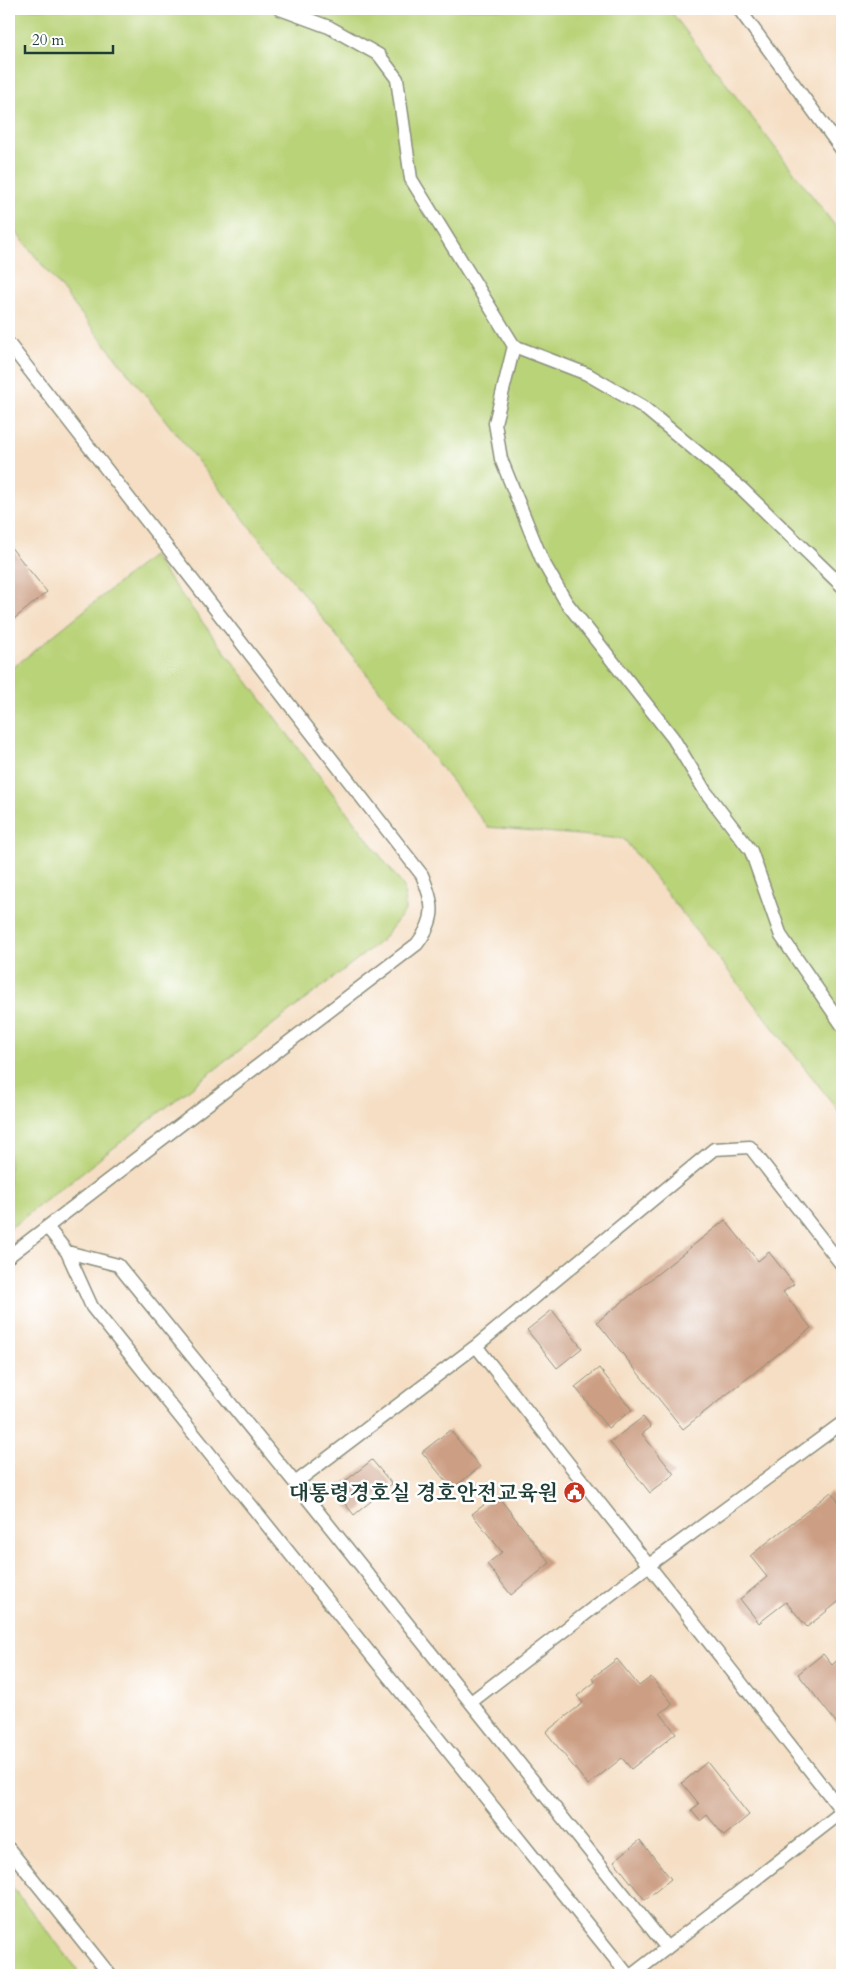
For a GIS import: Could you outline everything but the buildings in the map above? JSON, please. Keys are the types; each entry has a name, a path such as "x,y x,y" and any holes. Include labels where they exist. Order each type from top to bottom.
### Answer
{"lane":[{"path":"280,9 329,27 380,55 396,79 411,178 514,346 588,374 642,406 741,488 842,586"},
{"path":"739,9 842,150"},
{"path":"9,344 422,875 430,895 432,915 427,930 417,944 9,1256"},
{"path":"514,346 495,423 501,459 542,560 566,602 673,738 704,790 752,850 781,936 842,1025"},
{"path":"295,1483 476,1346 714,1149 750,1147 842,1265"},
{"path":"47,1227 66,1252 92,1307 628,1975"},
{"path":"66,1252 118,1265 667,1948"},
{"path":"476,1346 842,1811 632,1975"},
{"path":"471,1702 649,1566 842,1423"},
{"path":"9,1849 110,1975"}],"green space":[{"path":"9,9 669,9 842,235 842,1115 624,839 488,827 9,223"},
{"path":"152,556 404,887 405,911 382,940 9,1229 9,671"},
{"path":"9,1883 82,1975 9,1975"}],"place":[{"name":"대통령경호실 경호안전교육원","path":"574,1493"}]}
